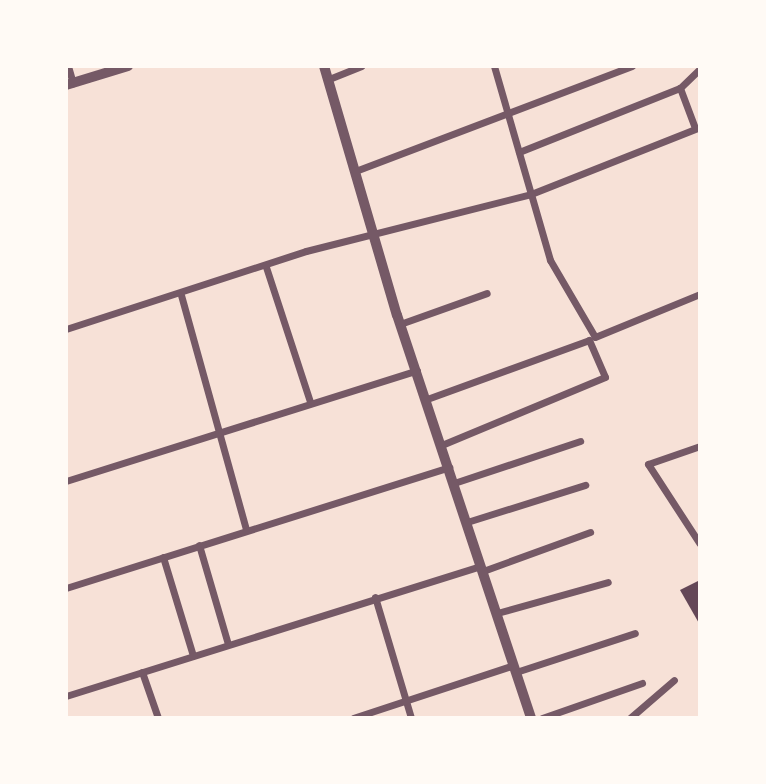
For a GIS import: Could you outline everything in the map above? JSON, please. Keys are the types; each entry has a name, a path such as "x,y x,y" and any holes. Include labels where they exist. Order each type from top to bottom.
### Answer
{"street":[{"path":"68,66 70,84 128,66"},
{"path":"324,66 358,170 400,324 531,718"},
{"path":"329,79 362,66"},
{"path":"494,66 550,260 595,337 699,294"},
{"path":"358,170 632,66"},
{"path":"519,152 680,88 695,69"},
{"path":"66,329 181,295 374,231 531,194 697,128 680,88"},
{"path":"266,267 310,402"},
{"path":"400,324 487,293"},
{"path":"181,295 246,530"},
{"path":"427,399 589,340 605,377 442,445"},
{"path":"66,481 416,370"},
{"path":"454,483 580,441"},
{"path":"699,446 648,464 699,544"},
{"path":"66,588 449,467"},
{"path":"467,522 585,485"},
{"path":"66,696 375,597 482,568 590,532"},
{"path":"199,545 228,644"},
{"path":"163,557 193,656"},
{"path":"497,613 608,582"},
{"path":"375,597 411,718"},
{"path":"353,718 405,700 635,634"},
{"path":"142,672 158,718"},
{"path":"630,718 674,680"},
{"path":"542,718 642,683"}],"building":[{"path":"700,580 700,625 680,590"}]}
